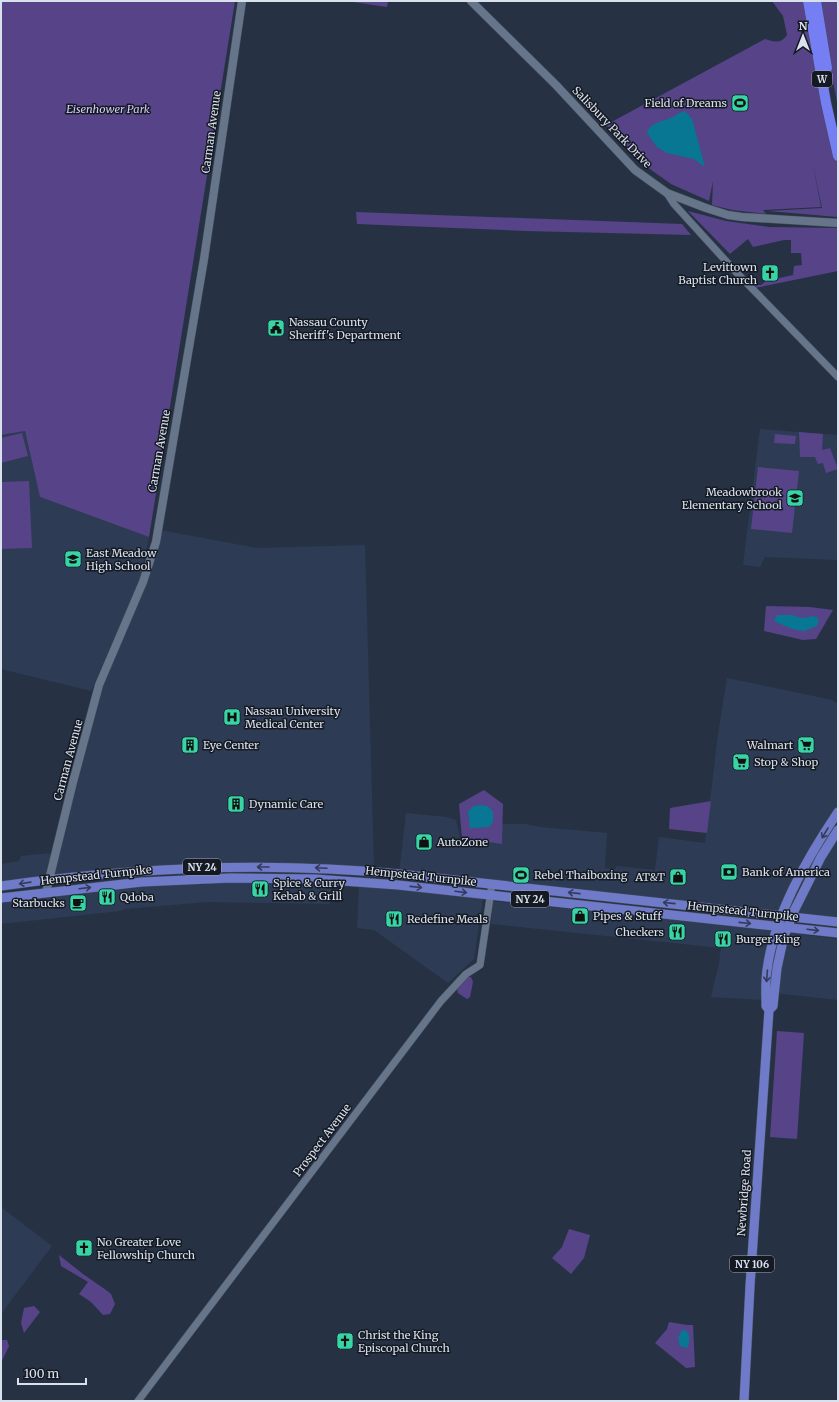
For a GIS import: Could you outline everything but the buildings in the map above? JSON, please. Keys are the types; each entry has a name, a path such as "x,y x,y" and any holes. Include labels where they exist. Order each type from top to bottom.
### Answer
{"highway":[{"name":"W","path":"808,1 822,80 838,156"},
{"name":"W","path":"816,1 838,125"}],"main road":[{"name":"Carman Avenue","path":"46,892 99,685 143,582 156,538 204,259 242,1"},
{"name":"Salisbury Park Drive","path":"471,1 556,85 636,170 667,193 706,208 735,216 758,219 838,222"},
{"name":"NY 106","path":"778,926 781,915 803,869 838,814"},
{"name":"NY 106","path":"792,916 821,857 838,830"},
{"name":"Hempstead Turnpike","path":"1,886 116,872 215,867 294,867 365,871 838,922"},
{"name":"Hempstead Turnpike","path":"1,898 142,882 224,878 293,878 398,885 838,933"},
{"name":"Newbridge Road","path":"769,1010 773,1006 780,948 792,916"},
{"name":"Newbridge Road","path":"744,1401 750,1286 769,1010 766,1006 766,974 770,950 778,926"}],"street":[{"path":"667,193 674,204 735,271 838,377"},
{"name":"Prospect Avenue","path":"138,1401 441,1001 466,974 480,964 492,884"}],"shaded area":[{"name":"Meadowbrook Elementary School","path":"760,429 838,435 838,560 765,557 760,567 743,565"},
{"name":"East Meadow High School","path":"25,431 40,497 149,537 140,581 91,691 1,669 1,435"},
{"name":"Nassau University Medical Center","path":"160,530 257,548 365,545 374,869 54,877 85,743 101,692"},
{"path":"727,678 832,700 838,704 838,807 796,879 781,915 399,874 406,813 446,817 456,820 460,838 498,843 498,824 525,824 540,827 607,833 605,868 616,869 616,866 655,870 659,837 705,843 718,734"},
{"path":"838,837 838,918 798,914 815,877"},
{"path":"52,853 45,879 1,886 1,864 19,861 21,856"},
{"path":"210,883 331,885 330,904 207,902 125,909 120,911 1,924 1,903 148,886 202,885"},
{"path":"359,885 483,898 474,959 448,983 374,930 357,928"},
{"path":"493,901 733,926 838,939 838,1000 765,992 764,1000 711,997 721,948 491,924"},
{"path":"1,1207 52,1246 1,1314"}],"green space":[{"name":"Eisenhower Park","path":"1,1 235,1 149,537 40,497 25,431 1,435"},
{"path":"346,1 388,1 387,7"},
{"path":"772,1 805,1 838,165 838,217 768,211 822,208 813,165 821,207 763,210 766,214 732,210 712,205 713,181 709,201 671,184 640,162 606,125 765,39 780,41 785,38 787,35 783,16"},
{"path":"819,1 838,1 838,107 829,61"},
{"path":"688,211 726,221 769,227 838,228 838,271 755,288 754,285 761,285 766,281 793,275 794,266 802,265 801,253 791,253 791,240 784,240 753,247 748,239 730,254"},
{"path":"356,212 682,224 691,235 526,231 357,224"},
{"path":"799,432 823,434 822,450 830,448 838,469 826,473 823,463 818,464 815,457 800,457"},
{"path":"22,433 28,456 1,463 1,438"},
{"path":"775,434 796,436 795,444 774,443"},
{"path":"758,467 799,471 792,533 751,529"},
{"path":"29,481 32,548 1,549 1,482"},
{"path":"766,606 810,607 833,610 816,639 803,640 764,631"},
{"path":"484,790 503,804 502,844 462,838 459,804"},
{"path":"711,801 707,833 669,829 670,808"},
{"path":"467,977 471,977 473,982 470,997 467,999 458,993 457,989"},
{"path":"777,1031 804,1033 797,1139 770,1137"},
{"path":"569,1229 590,1235 584,1258 571,1274 552,1258 562,1247"},
{"path":"59,1255 111,1294 115,1304 110,1314 103,1315 91,1302 79,1294 88,1282 61,1266"},
{"path":"34,1306 40,1312 24,1333 21,1323 24,1308"},
{"path":"669,1322 693,1325 695,1367 686,1368 655,1343 667,1329"},
{"path":"1,1340 7,1340 9,1346 1,1363"}],"water":[{"path":"685,111 692,119 705,167 694,159 667,153 657,147 647,133 654,124"},
{"path":"777,615 792,615 803,618 814,616 819,619 817,626 804,631 792,629 774,621"},
{"path":"474,806 488,806 493,812 493,822 489,827 470,828 468,811"},
{"path":"682,1330 687,1331 689,1335 687,1348 680,1346 678,1338"}],"place":[{"name":"Field of Dreams","path":"740,103"},
{"name":"Levittown Baptist Church","path":"770,273"},
{"name":"Nassau County Sheriff's Department","path":"276,328"},
{"name":"Meadowbrook Elementary School","path":"795,498"},
{"name":"East Meadow High School","path":"73,559"},
{"name":"Nassau University Medical Center","path":"232,717"},
{"name":"Eye Center","path":"190,745"},
{"name":"Walmart","path":"806,745"},
{"name":"Stop & Shop","path":"741,762"},
{"name":"Dynamic Care","path":"236,804"},
{"name":"AutoZone","path":"424,842"},
{"name":"Bank of America","path":"729,872"},
{"name":"Rebel Thaiboxing","path":"521,875"},
{"name":"AT&T","path":"678,877"},
{"name":"Spice & Curry Kebab & Grill","path":"260,889"},
{"name":"Qdoba","path":"107,897"},
{"name":"Starbucks","path":"78,903"},
{"name":"Pipes & Stuff","path":"580,916"},
{"name":"Redefine Meals","path":"394,919"},
{"name":"Checkers","path":"677,932"},
{"name":"Burger King","path":"723,939"},
{"name":"No Greater Love Fellowship Church","path":"84,1248"},
{"name":"Christ the King Episcopal Church","path":"345,1341"}]}
